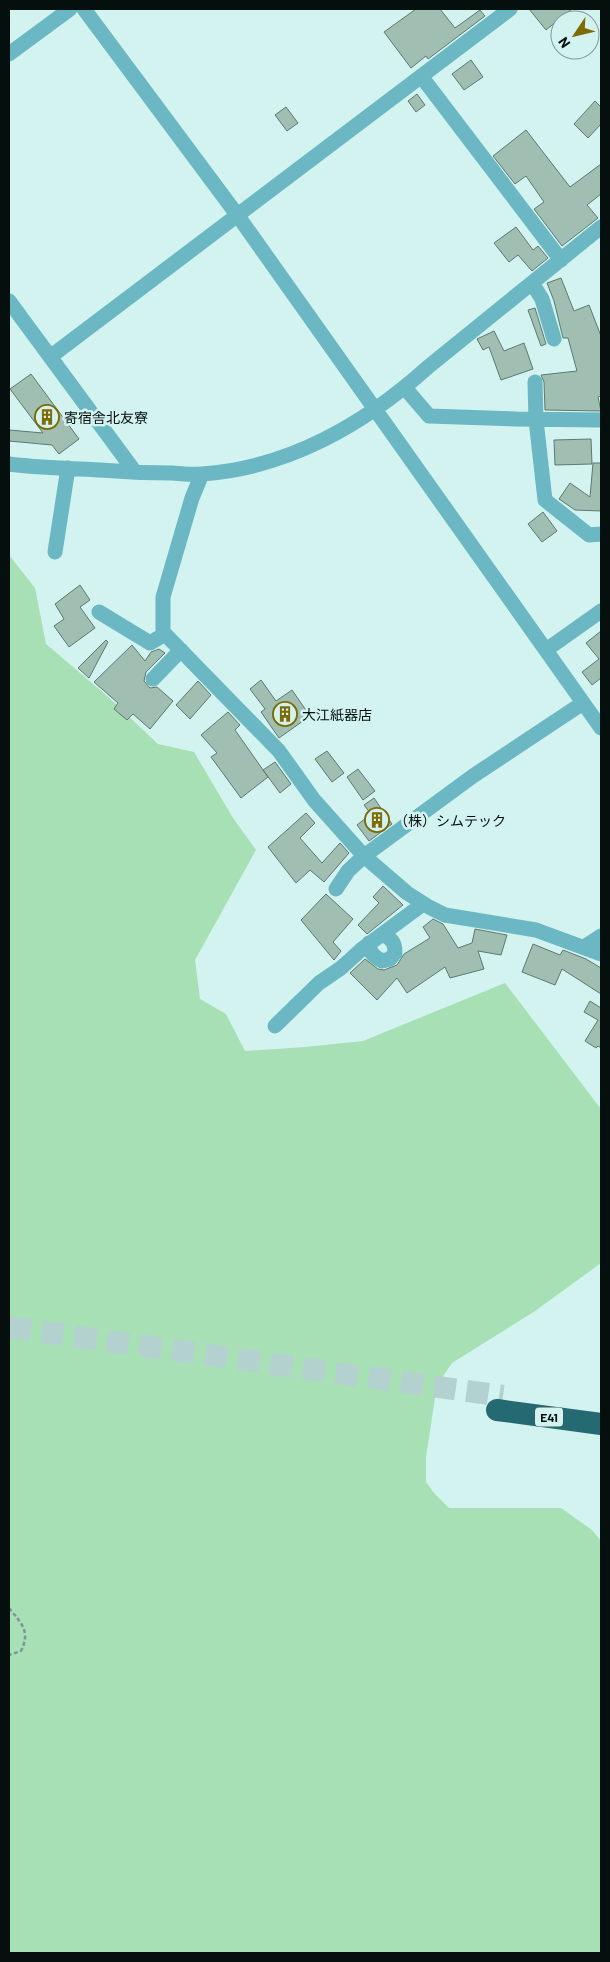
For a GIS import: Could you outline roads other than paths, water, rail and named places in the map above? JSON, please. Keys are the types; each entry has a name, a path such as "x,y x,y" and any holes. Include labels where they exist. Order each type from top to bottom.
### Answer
{"highway":[{"name":"E41","path":"601,1410 500,1403 601,1424"}],"street":[{"path":"9,54 70,9"},
{"path":"84,9 238,216 601,728"},
{"path":"50,357 510,9"},
{"path":"421,76 561,260"},
{"path":"9,464 202,474 262,465 292,454 327,439 376,409 405,388 601,227"},
{"path":"532,283 542,299 554,339"},
{"path":"9,301 135,472"},
{"path":"536,382 536,420 545,500 589,535 601,534"},
{"path":"405,388 429,416 536,420 601,420"},
{"path":"55,552 68,468"},
{"path":"202,474 192,498 163,597 163,632 279,751 314,800 364,856 406,893 445,915 536,930 601,954"},
{"path":"546,650 601,611"},
{"path":"99,612 150,643 165,634"},
{"path":"152,679 180,650"},
{"path":"336,888 348,871 364,856 473,776 583,703"},
{"path":"275,1026 319,983 423,904"},
{"path":"369,944 370,951 374,956 382,961 390,958 395,953 395,946 392,939 382,934"},
{"path":"584,947 601,936"}],"tunnel":[{"path":"9,1327 503,1396"}],"place":[{"name":"寄宿舎北友寮","path":"47,417"},
{"name":"大江紙器店","path":"285,714"},
{"name":"（株）シムテック","path":"377,820"}]}
